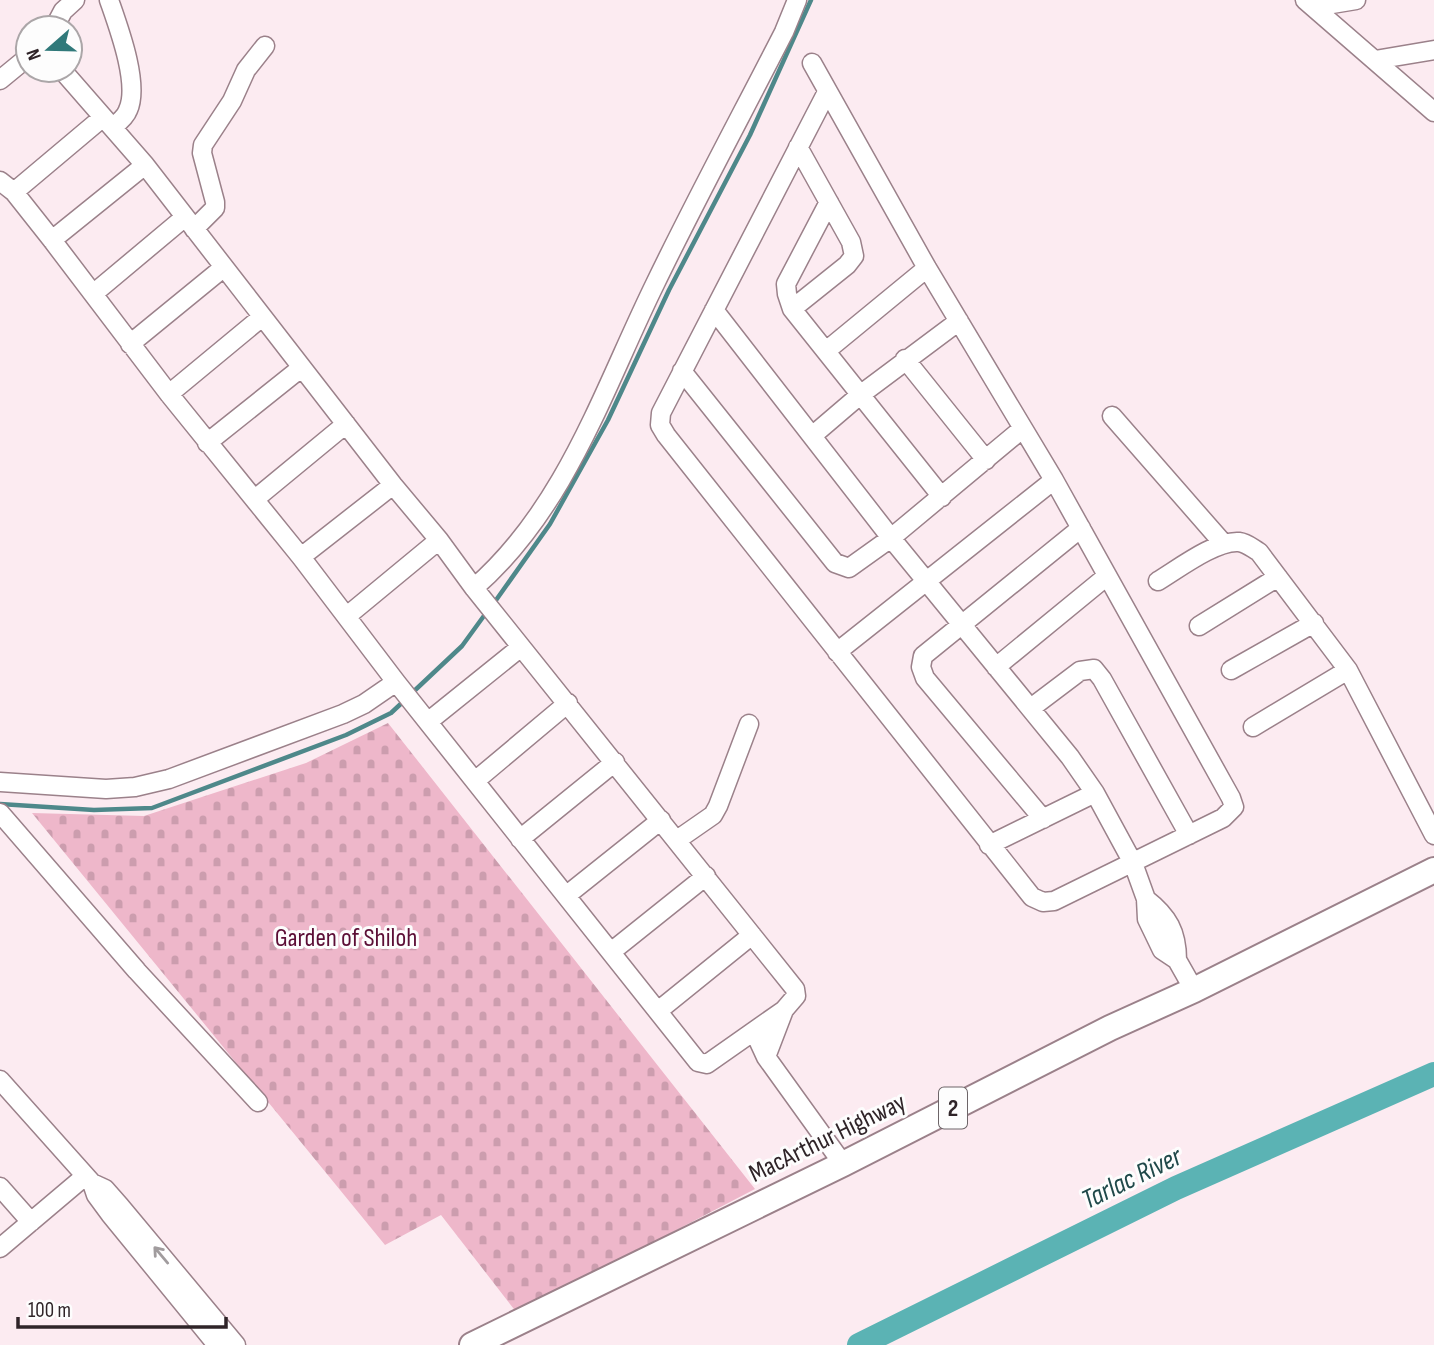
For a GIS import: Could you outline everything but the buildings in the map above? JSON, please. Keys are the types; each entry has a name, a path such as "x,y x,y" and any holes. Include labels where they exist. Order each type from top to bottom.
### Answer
{"highway":[{"name":"MacArthur Highway","path":"472,1345 1434,870"}],"street":[{"path":"61,14 75,0"},
{"path":"74,84 108,123 145,166 474,588 568,702 795,989 796,996 784,1010 707,1064 702,1064 520,839 302,557 207,443 52,240 7,187 108,123 128,111 132,88 109,0"},
{"path":"474,588 516,546 557,488 600,408 654,285 784,32 797,0"},
{"path":"1310,4 1356,0"},
{"path":"1310,4 1434,112"},
{"path":"93,294 189,223 215,208 202,153 203,145 232,101 246,70 265,46"},
{"path":"1375,60 1434,50"},
{"path":"812,63 927,268 1054,480 1234,807 1223,818 1054,901 1043,902 1031,897 660,425 661,413 682,371 827,92"},
{"path":"0,80 14,68"},
{"path":"792,309 854,256 851,242 798,147"},
{"path":"52,240 145,166"},
{"path":"829,202 786,284 792,309 942,497"},
{"path":"130,344 223,268"},
{"path":"826,352 927,268"},
{"path":"714,310 926,582 1031,708 1095,793 1133,863 1146,900 1147,919 1162,950 1177,960 1194,990"},
{"path":"169,394 262,317"},
{"path":"811,436 905,359 959,321"},
{"path":"905,359 986,460"},
{"path":"207,443 301,368"},
{"path":"682,371 835,563 849,568 891,538 1022,429"},
{"path":"1112,416 1223,543"},
{"path":"255,499 346,424"},
{"path":"837,652 1054,480"},
{"path":"302,557 393,485"},
{"path":"1043,819 925,678 921,667 923,656 1081,528"},
{"path":"347,616 439,540"},
{"path":"1158,581 1223,543 1246,544 1259,552 1348,670 1434,835"},
{"path":"996,667 1107,576"},
{"path":"1199,625 1278,576"},
{"path":"1231,670 1314,623"},
{"path":"429,720 521,647"},
{"path":"1031,708 1080,671 1094,669 1189,835"},
{"path":"1253,727 1348,670"},
{"path":"0,782 106,789 135,787 169,779 343,714 365,704 396,682"},
{"path":"475,780 568,702"},
{"path":"677,840 713,815 749,724"},
{"path":"520,839 615,762"},
{"path":"989,845 1095,793"},
{"path":"0,813 128,961 258,1102"},
{"path":"567,895 660,820"},
{"path":"611,952 706,876"},
{"path":"658,1011 752,934"},
{"path":"766,1057 784,1010"},
{"path":"754,1031 766,1057 843,1164"},
{"path":"0,1080 88,1180 105,1189 139,1238 214,1333 236,1345"},
{"path":"0,1248 88,1180"},
{"path":"0,1187 31,1222"}],"green space":[{"name":"Garden of Shiloh","path":"388,723 755,1189 517,1313 441,1215 385,1245 32,813 144,816 306,763"}],"waterway":[{"path":"494,603 550,524 608,420 669,290 750,135 811,0"},
{"path":"412,693 462,646 486,613"},
{"path":"0,804 94,810 152,808 346,735 391,713 406,699"},
{"name":"Tarlac River","path":"859,1345 1176,1188 1434,1074"}]}
